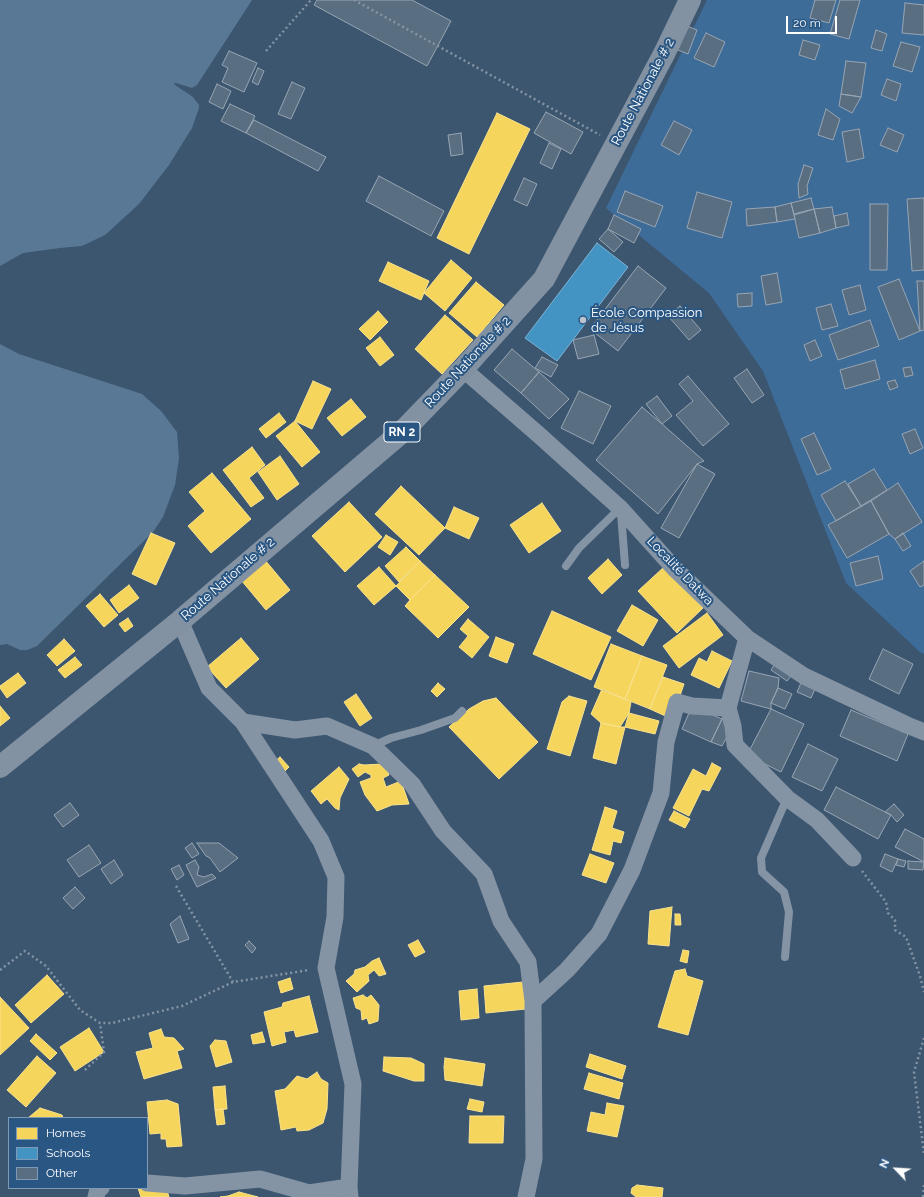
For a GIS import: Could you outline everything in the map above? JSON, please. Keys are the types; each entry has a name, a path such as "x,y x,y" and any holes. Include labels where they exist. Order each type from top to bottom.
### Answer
{"main road":[{"name":"Route Nationale # 2","path":"0,767 180,621 402,432 464,369 544,278 664,54 690,0"}],"street":[{"name":"Localité Datwa","path":"464,369 540,435 620,508 674,568 747,638 804,676 924,732"},
{"path":"148,1183 185,1186 260,1179 309,1193 350,1192 353,1084 326,968 335,917 336,877 321,841 243,722 209,688 180,621"},
{"path":"747,638 728,708 733,726 735,745 787,798 817,820 853,858"},
{"path":"533,1001 567,970 599,934 632,870 661,793 666,742 677,702 692,706 728,708"},
{"path":"243,722 295,730 327,726 373,746 412,784 443,831 484,874 501,921 528,962 533,1001 534,1159 526,1197"}],"lane":[{"path":"620,508 625,565"},
{"path":"566,566 579,548 620,508"},
{"path":"373,746 391,738 421,730 455,718 462,711"},
{"path":"785,957 789,912 784,892 762,872 761,858 787,798"}],"path":[{"path":"266,51 311,0"},
{"path":"354,0 616,144"},
{"path":"853,858 886,902 888,913 895,920 894,930 906,937 924,992"},
{"path":"176,886 233,982"},
{"path":"0,970 25,951 46,966 80,1010 100,1023 112,1023 182,1006 233,982 326,968"},
{"path":"85,1070 104,1052 100,1023"},
{"path":"924,1038 914,1072 924,1154"},
{"path":"923,1197 924,1184"}],"shaded area":[{"path":"0,0 252,0 197,85 192,88 174,83 193,97 199,105 199,108 192,128 169,165 139,204 105,235 82,246 23,253 0,266"},
{"path":"707,0 924,0 924,654 920,652 846,583 763,371 709,293 606,208"},
{"path":"0,344 19,354 142,394 161,411 177,432 179,458 175,485 163,517 153,532 37,646 27,650 20,650 7,644 0,645"}],"building: Homes":[{"path":"497,113 530,129 469,254 437,238"},
{"path":"451,260 472,278 445,311 424,293"},
{"path":"388,262 429,281 421,300 379,281"},
{"path":"476,282 504,305 477,337 449,313"},
{"path":"378,311 388,322 370,340 359,329"},
{"path":"445,315 473,340 442,374 415,349"},
{"path":"380,337 394,355 380,366 366,348"},
{"path":"313,381 331,389 312,429 295,421"},
{"path":"351,399 366,417 342,436 327,418"},
{"path":"279,413 286,422 266,438 259,429"},
{"path":"295,421 320,452 302,467 276,436"},
{"path":"252,447 265,465 249,478 264,498 251,507 223,470"},
{"path":"280,456 299,484 277,500 258,472"},
{"path":"212,473 251,519 211,553 188,526 205,511 189,492"},
{"path":"401,486 445,528 419,555 375,514"},
{"path":"349,502 382,537 345,572 312,536"},
{"path":"542,503 561,531 529,553 510,525"},
{"path":"454,507 479,518 469,539 445,528"},
{"path":"151,533 175,543 156,585 132,574"},
{"path":"386,535 398,542 390,555 378,547"},
{"path":"406,547 420,561 399,582 385,566"},
{"path":"608,559 622,575 602,594 588,578"},
{"path":"265,560 290,590 266,610 241,580"},
{"path":"420,561 435,575 410,600 396,586"},
{"path":"379,567 396,586 374,605 357,586"},
{"path":"664,567 703,608 677,633 638,591"},
{"path":"435,575 469,607 438,638 405,606"},
{"path":"129,585 139,598 119,613 110,600"},
{"path":"100,594 118,615 104,627 86,606"},
{"path":"632,605 658,620 643,646 617,631"},
{"path":"552,611 611,637 591,680 533,654"},
{"path":"707,613 723,635 679,668 663,646"},
{"path":"128,618 133,626 125,632 119,624"},
{"path":"468,619 489,637 472,658 459,647 468,636 460,629"},
{"path":"496,637 514,644 507,663 489,656"},
{"path":"241,638 259,659 226,688 207,667"},
{"path":"64,639 75,651 57,666 47,655"},
{"path":"611,644 642,656 625,699 594,687"},
{"path":"712,651 732,661 719,688 691,675 699,658 707,662"},
{"path":"642,656 667,665 650,709 625,699"},
{"path":"75,657 82,665 65,678 58,670"},
{"path":"18,673 26,683 7,698 0,686"},
{"path":"663,677 684,684 672,719 650,709"},
{"path":"438,683 445,689 437,697 431,691"},
{"path":"602,689 631,702 629,713 620,727 601,723 591,714"},
{"path":"356,694 372,718 360,726 344,702"},
{"path":"569,696 587,701 570,756 547,749 562,702"},
{"path":"496,698 538,742 499,779 449,727 469,709 483,701"},
{"path":"0,706 10,718 0,726"},
{"path":"629,713 659,721 655,734 625,727"},
{"path":"601,723 625,727 616,764 593,758"},
{"path":"280,757 289,767 283,773 273,763"},
{"path":"712,763 721,768 709,791 702,789 689,816 673,808 693,769 706,776"},
{"path":"359,764 382,764 386,767 389,775 383,778 386,787 401,781 409,804 392,805 377,811 365,795 360,782 371,778 371,775 365,772 358,777 352,769"},
{"path":"339,767 349,779 340,798 339,810 335,808 327,799 321,804 311,791"},
{"path":"605,807 617,811 612,828 624,832 621,843 613,841 610,855 592,850"},
{"path":"674,811 690,819 685,828 669,820"},
{"path":"590,854 614,863 606,883 582,875"},
{"path":"672,907 669,946 648,944 650,911"},
{"path":"675,914 680,914 681,925 675,925"},
{"path":"418,940 425,952 415,957 408,945"},
{"path":"683,950 689,951 687,963 680,961"},
{"path":"379,958 386,974 379,976 374,970 368,975 369,981 357,992 346,981 354,974 355,970 365,967 372,961"},
{"path":"685,969 687,976 703,981 688,1035 658,1027 675,971"},
{"path":"47,975 64,994 31,1023 15,1005"},
{"path":"290,978 293,989 281,993 278,982"},
{"path":"523,982 526,1009 486,1013 484,986"},
{"path":"477,989 479,1018 461,1020 459,991"},
{"path":"363,995 367,998 371,995 379,1005 378,1021 369,1024 367,1018 362,1020 361,1010 356,1008 353,998"},
{"path":"309,996 318,1032 296,1037 294,1030 284,1032 286,1042 272,1046 264,1012 282,1007 283,1003"},
{"path":"0,997 29,1028 0,1055"},
{"path":"89,1028 104,1052 75,1071 60,1047"},
{"path":"161,1029 164,1037 174,1038 184,1049 177,1051 182,1068 144,1079 136,1052 153,1048 149,1033"},
{"path":"262,1032 265,1042 253,1044 251,1035"},
{"path":"36,1034 57,1053 50,1060 30,1041"},
{"path":"215,1040 226,1041 232,1062 216,1067 210,1046"},
{"path":"590,1054 626,1066 622,1079 586,1067"},
{"path":"37,1056 56,1073 26,1107 7,1090"},
{"path":"384,1057 411,1058 424,1064 424,1081 414,1081 383,1071"},
{"path":"445,1058 485,1064 482,1086 445,1080"},
{"path":"317,1072 321,1079 328,1083 327,1109 323,1123 309,1130 297,1131 296,1127 281,1130 275,1091 285,1089 297,1076 307,1079"},
{"path":"589,1073 623,1083 619,1099 584,1089"},
{"path":"225,1086 227,1109 215,1110 213,1087"},
{"path":"470,1099 484,1102 482,1112 467,1109"},
{"path":"167,1100 178,1104 182,1146 167,1147 166,1139 161,1139 161,1133 150,1134 147,1102"},
{"path":"607,1103 624,1106 617,1137 587,1131 591,1112 605,1115"},
{"path":"40,1108 62,1115 63,1117 29,1117"},
{"path":"223,1109 225,1124 217,1125 215,1110"},
{"path":"470,1116 504,1116 503,1143 469,1143"},
{"path":"637,1185 663,1188 662,1197 636,1197 631,1193 632,1188"},
{"path":"166,1187 169,1197 141,1197 138,1189 148,1189 148,1188"},
{"path":"239,1192 258,1197 220,1197 228,1196"}],"building: Schools":[{"path":"597,243 628,267 557,361 525,338"}],"building: Other":[{"path":"317,0 412,0 451,21 427,66 314,5"},
{"path":"815,0 836,0 829,23 810,18"},
{"path":"840,0 860,0 849,39 830,34"},
{"path":"905,3 924,5 924,35 902,33"},
{"path":"687,26 697,30 688,54 678,50"},
{"path":"876,30 887,34 882,51 871,48"},
{"path":"706,33 725,42 714,67 694,58"},
{"path":"803,40 820,45 815,60 799,55"},
{"path":"901,42 920,47 912,72 893,66"},
{"path":"229,51 257,63 244,92 222,82 228,68 222,65"},
{"path":"846,61 866,63 861,97 841,94"},
{"path":"258,68 264,71 258,85 252,82"},
{"path":"887,79 901,84 896,101 881,95"},
{"path":"292,82 305,88 291,119 278,114"},
{"path":"217,84 231,91 223,109 209,102"},
{"path":"841,94 861,97 852,113 839,106"},
{"path":"230,104 255,116 246,133 221,121"},
{"path":"826,109 840,119 833,140 818,135"},
{"path":"546,112 583,132 571,154 534,133"},
{"path":"254,120 326,157 318,171 246,133"},
{"path":"674,121 692,130 679,155 661,145"},
{"path":"888,128 904,135 897,152 880,145"},
{"path":"859,129 864,158 847,162 842,132"},
{"path":"461,133 463,154 451,156 448,135"},
{"path":"549,143 561,149 552,169 540,163"},
{"path":"804,165 813,168 807,186 808,194 799,198 798,184"},
{"path":"379,176 444,211 431,236 366,201"},
{"path":"524,178 537,184 527,206 514,200"},
{"path":"625,191 663,206 655,227 617,212"},
{"path":"697,192 732,202 722,238 687,228"},
{"path":"811,198 814,209 794,214 791,203"},
{"path":"924,198 924,270 912,271 907,199"},
{"path":"791,203 795,219 777,222 775,207"},
{"path":"870,204 888,204 887,270 870,270"},
{"path":"775,207 777,222 747,226 746,209"},
{"path":"832,207 836,228 820,233 814,209"},
{"path":"814,209 820,233 799,238 794,215"},
{"path":"847,213 849,225 836,228 834,216"},
{"path":"614,215 641,229 634,243 608,229"},
{"path":"608,229 623,242 614,252 599,239"},
{"path":"638,266 666,288 618,351 590,329"},
{"path":"777,273 782,302 766,305 761,276"},
{"path":"899,279 920,331 899,340 878,287"},
{"path":"917,281 924,281 924,330 920,331"},
{"path":"860,285 866,310 849,315 842,290"},
{"path":"752,293 752,306 738,307 737,294"},
{"path":"831,304 838,326 822,330 816,308"},
{"path":"680,306 701,330 689,340 668,316"},
{"path":"870,320 879,346 838,360 829,335"},
{"path":"594,335 599,354 578,359 573,340"},
{"path":"815,340 822,356 810,361 804,345"},
{"path":"512,349 539,372 521,393 494,370"},
{"path":"542,357 558,365 551,377 535,368"},
{"path":"875,360 880,379 845,389 840,370"},
{"path":"911,367 913,375 905,377 903,368"},
{"path":"747,369 764,395 752,403 734,378"},
{"path":"539,372 569,399 549,419 521,393"},
{"path":"688,376 729,424 703,446 676,415 693,401 679,384"},
{"path":"895,380 898,387 890,390 887,382"},
{"path":"579,391 611,406 593,444 561,428"},
{"path":"657,396 672,416 662,424 646,404"},
{"path":"642,407 704,461 697,464 658,514 596,460"},
{"path":"915,429 923,448 910,454 902,434"},
{"path":"814,433 831,469 817,475 801,439"},
{"path":"697,464 715,474 679,538 661,528"},
{"path":"874,469 887,490 861,506 848,484"},
{"path":"845,481 861,506 836,521 821,495"},
{"path":"898,483 922,522 895,539 889,534 871,501"},
{"path":"871,501 889,534 847,558 828,525"},
{"path":"903,533 911,546 903,551 895,539"},
{"path":"878,556 883,579 856,586 850,563"},
{"path":"924,561 924,585 920,587 910,571"},
{"path":"883,649 913,664 899,694 869,679"},
{"path":"778,659 792,675 787,681 771,670"},
{"path":"749,671 779,678 778,688 771,703 771,709 741,701"},
{"path":"804,676 818,682 811,698 797,692"},
{"path":"778,688 792,694 785,709 771,703"},
{"path":"692,706 722,719 711,742 682,729"},
{"path":"771,709 804,724 781,772 747,755"},
{"path":"851,710 908,734 897,761 840,736"},
{"path":"722,719 733,726 722,746 711,742"},
{"path":"808,744 838,759 822,791 792,777"},
{"path":"836,787 891,815 878,839 824,810"},
{"path":"70,803 79,815 63,827 54,815"},
{"path":"894,804 904,815 897,822 891,815 885,812"},
{"path":"905,829 924,839 924,862 895,847"},
{"path":"192,843 199,854 192,858 185,848"},
{"path":"197,843 219,843 238,858 220,872"},
{"path":"89,845 101,863 79,877 67,860"},
{"path":"885,854 898,859 892,872 880,866"},
{"path":"898,859 906,861 904,867 896,865"},
{"path":"114,860 123,875 111,884 101,869"},
{"path":"195,860 199,867 197,875 204,877 212,874 216,878 197,887 186,865"},
{"path":"908,861 924,862 923,870 908,869"},
{"path":"179,865 184,875 177,880 171,869"},
{"path":"75,887 85,898 73,909 63,898"},
{"path":"180,916 189,939 178,943 170,924"},
{"path":"249,941 256,948 252,953 245,945"}],"place":[{"name":"École Compassion de Jésus","path":"583,320"}]}
